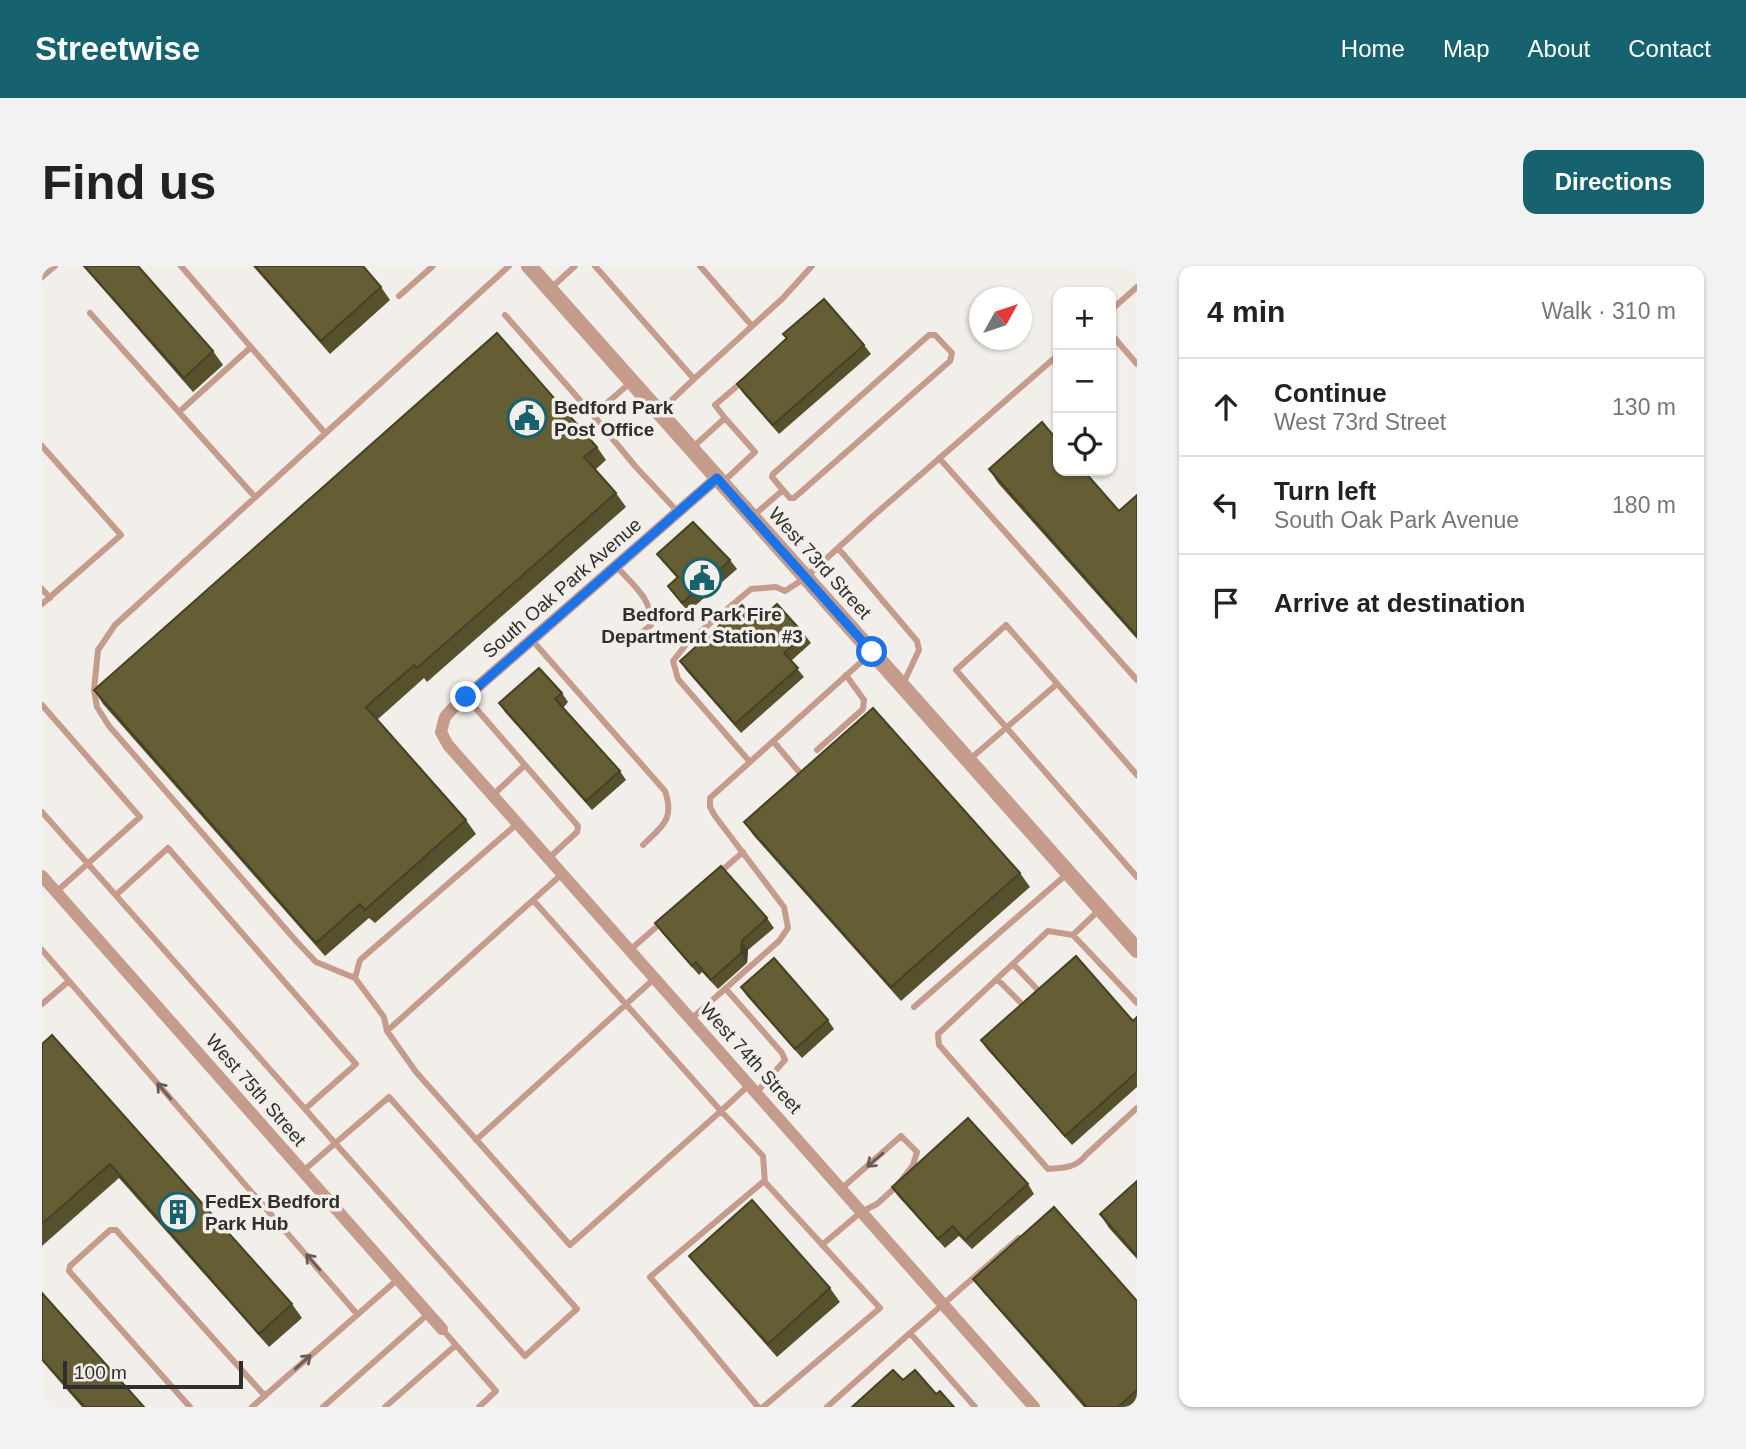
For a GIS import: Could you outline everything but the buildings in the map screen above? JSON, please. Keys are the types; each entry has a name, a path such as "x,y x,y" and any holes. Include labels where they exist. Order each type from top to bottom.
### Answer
{"street":[{"name":"West 73rd Street","path":"529,266 1137,949"},
{"name":"South Oak Park Avenue","path":"441,732 444,717 466,697 678,512 719,481"},
{"name":"West 74th Street","path":"441,732 448,745 1034,1407"},
{"name":"West 75th Street","path":"42,876 302,1171 393,1282 442,1329"}],"lane":[{"path":"42,277 55,266"},
{"path":"181,266 325,433"},
{"path":"400,296 433,266"},
{"path":"509,266 114,625 98,650 94,690 97,707 109,726 316,962 355,978 384,1017 387,1031 416,1072 570,1245 721,1111 753,1089 785,1060 782,1053 726,989"},
{"path":"550,289 575,266"},
{"path":"595,266 694,379"},
{"path":"700,266 752,326"},
{"path":"659,412 783,298 812,266"},
{"path":"1116,306 1137,287"},
{"path":"90,313 255,497"},
{"path":"505,315 678,512"},
{"path":"929,335 935,335 952,354 950,360 794,499 783,490 772,477 773,474 929,335"},
{"path":"1116,340 1137,364"},
{"path":"179,412 251,347"},
{"path":"750,762 678,679 673,661 688,642 751,589 776,587 785,591 806,578 1053,359"},
{"path":"719,481 755,452 715,405 754,371"},
{"path":"593,415 631,382"},
{"path":"691,449 725,418"},
{"path":"42,446 121,535 42,604"},
{"path":"939,458 1137,680"},
{"path":"751,517 783,490"},
{"path":"838,548 917,641 919,650 902,686"},
{"path":"616,566 642,594 652,612 651,625 626,645"},
{"path":"42,589 50,597"},
{"path":"1137,775 1006,625 956,670 1137,877"},
{"path":"532,640 665,791 670,813 667,821 643,845"},
{"path":"691,1020 779,941 788,928 784,907 715,816 710,807 710,797 872,652"},
{"path":"817,750 863,709 864,700 846,675"},
{"path":"968,761 1057,684"},
{"path":"466,697 578,826 577,832 548,858"},
{"path":"42,705 140,817 56,892"},
{"path":"773,741 800,773"},
{"path":"493,795 525,765"},
{"path":"42,812 335,1143 525,1356 577,1309 389,1097 335,1143 302,1171"},
{"path":"355,978 360,960 517,823"},
{"path":"116,895 168,848 356,1064 305,1109"},
{"path":"712,879 743,852"},
{"path":"387,1031 562,873"},
{"path":"914,1007 1068,873"},
{"path":"533,900 763,1156 765,1183 880,1308 761,1407 650,1277 764,1181 765,1183"},
{"path":"1073,935 1100,908"},
{"path":"630,950 671,915"},
{"path":"1137,1003 1073,935 1048,931 938,1034 939,1045 1048,1169 1066,1168 1079,1163 1137,1108"},
{"path":"42,951 357,1314"},
{"path":"1013,964 1037,989"},
{"path":"476,1140 655,978"},
{"path":"998,979 1020,1002"},
{"path":"42,1004 69,981"},
{"path":"821,1245 897,1186 913,1165 917,1152 901,1136 841,1189"},
{"path":"827,1407 1030,1229"},
{"path":"190,1407 69,1271 70,1266 110,1230 116,1230 265,1396"},
{"path":"252,1407 393,1282"},
{"path":"323,1407 428,1314"},
{"path":"442,1329 496,1391 479,1407"},
{"path":"910,1334 975,1407"},
{"path":"385,1407 456,1345"}],"place":[{"name":"Bedford Park Post Office","path":"527,418"},
{"name":"Bedford Park Fire Department Station #3","path":"702,578"},
{"name":"FedEx Bedford Park Hub","path":"178,1212"}],"route":[{"path":"466,697 717,478 872,652"}]}
